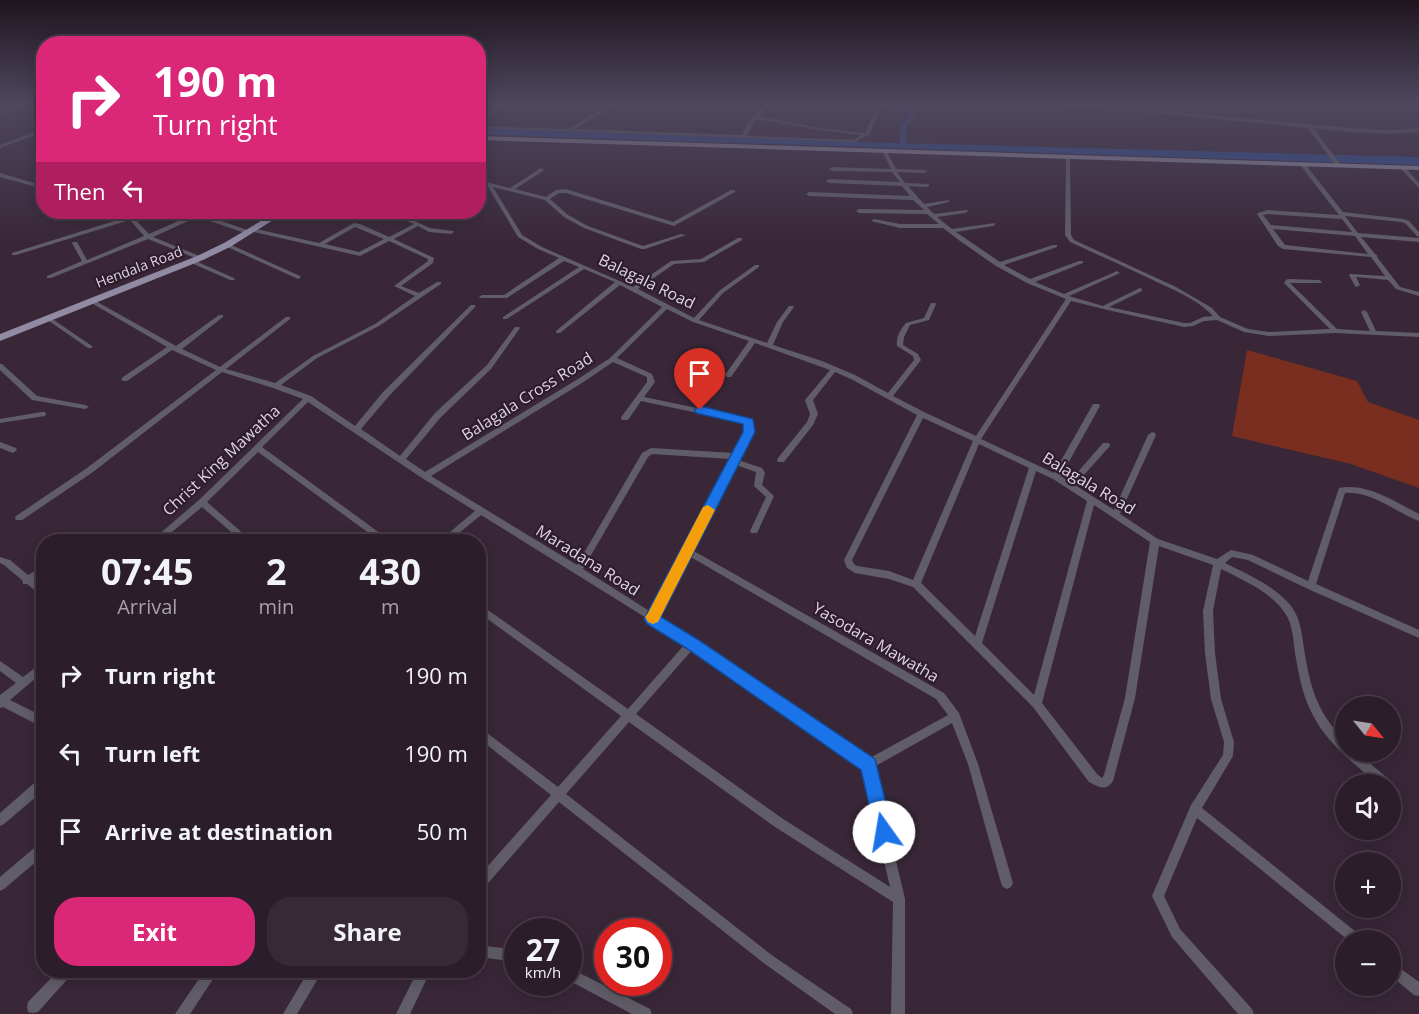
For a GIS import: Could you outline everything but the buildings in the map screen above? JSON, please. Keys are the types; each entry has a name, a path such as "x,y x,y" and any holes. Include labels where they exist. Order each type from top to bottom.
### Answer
{"main road":[{"path":"863,150 1419,168"},
{"name":"Hendala Road","path":"0,338 227,245 270,219"}],"street":[{"path":"1326,150 1339,165"},
{"path":"884,151 904,185 945,226 998,265 1029,282 1067,297 1184,325 1191,325 1203,318 1218,318 1246,331 1269,334 1335,332 1419,335"},
{"path":"1068,157 1068,236 1072,241 1173,288 1212,309 1218,318"},
{"path":"1304,165 1402,291 1419,294"},
{"path":"1403,168 1419,186"},
{"path":"831,169 924,171"},
{"path":"512,189 541,170"},
{"path":"0,175 36,186"},
{"path":"829,181 927,185"},
{"path":"486,183 547,199 566,216 586,227 643,248 669,242 683,235"},
{"name":"Balagala Road","path":"489,184 520,236 619,282 695,321 834,369 921,414 1056,477 1155,541 1218,563 1244,576 1286,606 1295,622 1304,674 1314,712 1335,740"},
{"path":"547,199 558,191 566,191 674,224 733,191"},
{"path":"809,194 916,198"},
{"path":"923,206 947,201"},
{"path":"859,211 931,214 966,211"},
{"path":"1375,256 1283,247 1279,245 1271,227 1260,214 1262,212 1342,215 1402,220 1419,235"},
{"path":"14,254 128,219"},
{"path":"132,219 148,237 232,279"},
{"path":"49,277 187,219"},
{"path":"212,219 250,231 360,254 418,224"},
{"path":"407,219 433,231 451,232"},
{"path":"874,221 894,226 945,226"},
{"path":"953,231 993,224"},
{"path":"320,245 357,225 433,260 397,286 420,296"},
{"path":"1271,227 1419,240"},
{"path":"633,290 673,262 702,261 740,239"},
{"path":"75,243 86,263"},
{"path":"227,245 298,277"},
{"path":"998,265 1055,246"},
{"path":"482,297 505,297 564,258"},
{"path":"1029,282 1081,262"},
{"path":"695,321 721,292 758,266"},
{"path":"505,318 583,267"},
{"path":"916,584 976,440 1067,297 1117,273"},
{"path":"1357,285 1352,275 1391,278"},
{"path":"1319,282 1288,280 1287,283 1335,332"},
{"path":"558,332 619,282"},
{"path":"276,386 315,357 377,325 439,283"},
{"path":"1106,306 1140,291"},
{"name":"Maradana Road","path":"90,300 174,348 222,370 308,398 425,476 692,643 868,765"},
{"path":"889,396 918,360 916,355 900,346 902,333 908,324 927,319 933,304"},
{"path":"356,430 386,394 473,306"},
{"name":"Balagala Cross Road","path":"425,476 580,381 612,358 665,307"},
{"path":"769,346 780,322 791,307"},
{"path":"1364,312 1374,333"},
{"path":"124,379 221,316"},
{"path":"48,318 90,347"},
{"path":"19,518 90,470 288,318"},
{"path":"402,459 438,415 489,367 517,328"},
{"path":"729,375 753,340"},
{"path":"612,358 650,376 651,382 625,418"},
{"path":"0,366 35,398 85,407"},
{"path":"781,460 810,423 813,414 809,400 834,369"},
{"name":"Christ King Mawatha","path":"164,534 202,502 308,398"},
{"path":"640,398 749,422 749,432 652,619"},
{"path":"1056,477 1096,406"},
{"path":"0,421 42,414"},
{"path":"921,414 848,560 850,566 916,584 1037,704 1093,778 1101,783 1106,782 1130,698 1155,541"},
{"path":"1115,516 1152,435"},
{"path":"0,445 12,450"},
{"path":"1070,486 1106,445"},
{"path":"258,448 377,534"},
{"path":"578,570 645,455 651,451 734,459 762,473 758,486 770,496 754,531"},
{"path":"977,643 1034,466"},
{"path":"1311,586 1342,490 1350,488 1399,507 1419,518"},
{"path":"1037,704 1091,500"},
{"path":"202,502 240,534"},
{"path":"452,534 480,511"},
{"name":"Yasodara Mawatha","path":"687,551 940,696 956,716"},
{"path":"1247,1014 1176,933 1158,896 1195,808 1228,756 1229,742 1216,699 1210,653 1208,611 1218,563 1231,553 1250,557 1419,634"},
{"path":"0,560 7,562 36,588"},
{"path":"26,581 36,574"},
{"path":"486,613 779,823 899,899"},
{"path":"486,872 692,643"},
{"path":"0,665 23,683"},
{"path":"36,672 1,702 36,719"},
{"path":"898,1014 899,899 868,765 944,720 956,716 973,764 1006,883"},
{"path":"486,737 769,960 846,1014"},
{"name":"Balagala Road","path":"1361,762 1375,774"},
{"path":"0,820 36,790"},
{"path":"1195,808 1345,930"},
{"path":"0,885 36,854"},
{"path":"486,952 504,954"},
{"path":"1401,976 1419,990"},
{"path":"33,1007 60,978"},
{"path":"182,1014 207,978"},
{"path":"290,1014 312,978"},
{"path":"403,1014 420,978"},
{"path":"582,980 645,1014"}],"shaded area":[{"path":"1247,350 1357,381 1368,402 1419,420 1419,488 1351,464 1232,436"}],"water":[{"path":"963,150 1169,150 1419,157 1419,165"}],"slow traffic":[{"path":"653,617 708,510"}],"route":[{"path":"700,410 741,418 749,422 749,432 652,619 692,643 868,765 884,832"}]}
